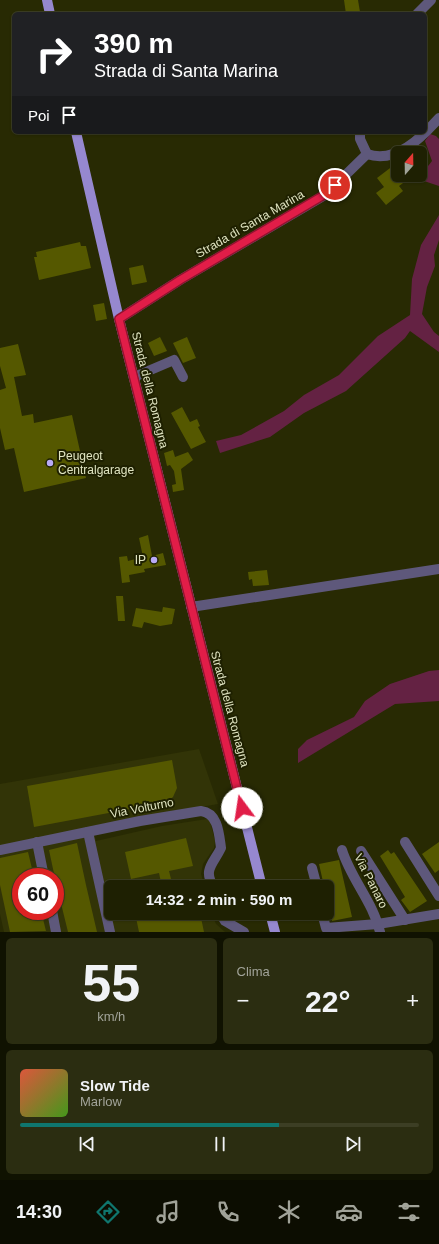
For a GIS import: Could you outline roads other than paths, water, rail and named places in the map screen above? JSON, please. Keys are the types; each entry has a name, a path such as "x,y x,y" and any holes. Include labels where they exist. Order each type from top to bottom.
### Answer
{"main road":[{"path":"47,0 50,12"},
{"name":"Strada della Romagna","path":"76,134 119,319 259,880"},
{"path":"272,920 275,932"}],"street":[{"path":"419,12 431,0"},
{"path":"427,132 439,118"},
{"path":"360,134 360,139 367,154 378,158 392,155 404,149 425,134"},
{"name":"Strada di Santa Marina","path":"119,319 180,280 324,195 367,154"},
{"path":"134,377 174,360 183,377"},
{"path":"191,606 439,569"},
{"name":"Via Volturno","path":"0,850 148,820 200,811 208,812 214,817 221,848 210,865 208,876 210,880"},
{"path":"88,832 110,932"},
{"path":"37,842 42,868"},
{"path":"405,842 439,896"},
{"name":"Via Panaro","path":"342,850 347,866 383,928"},
{"name":"Via Panaro","path":"361,851 405,920"},
{"path":"312,868 315,880"},
{"name":"Via Panaro","path":"324,920 326,928 383,928 405,920 439,914"},
{"path":"54,920 56,932"},
{"path":"224,920 244,932"}],"place":[{"name":"Peugeot Centralgarage","path":"50,463"},
{"name":"IP","path":"154,560"}]}
